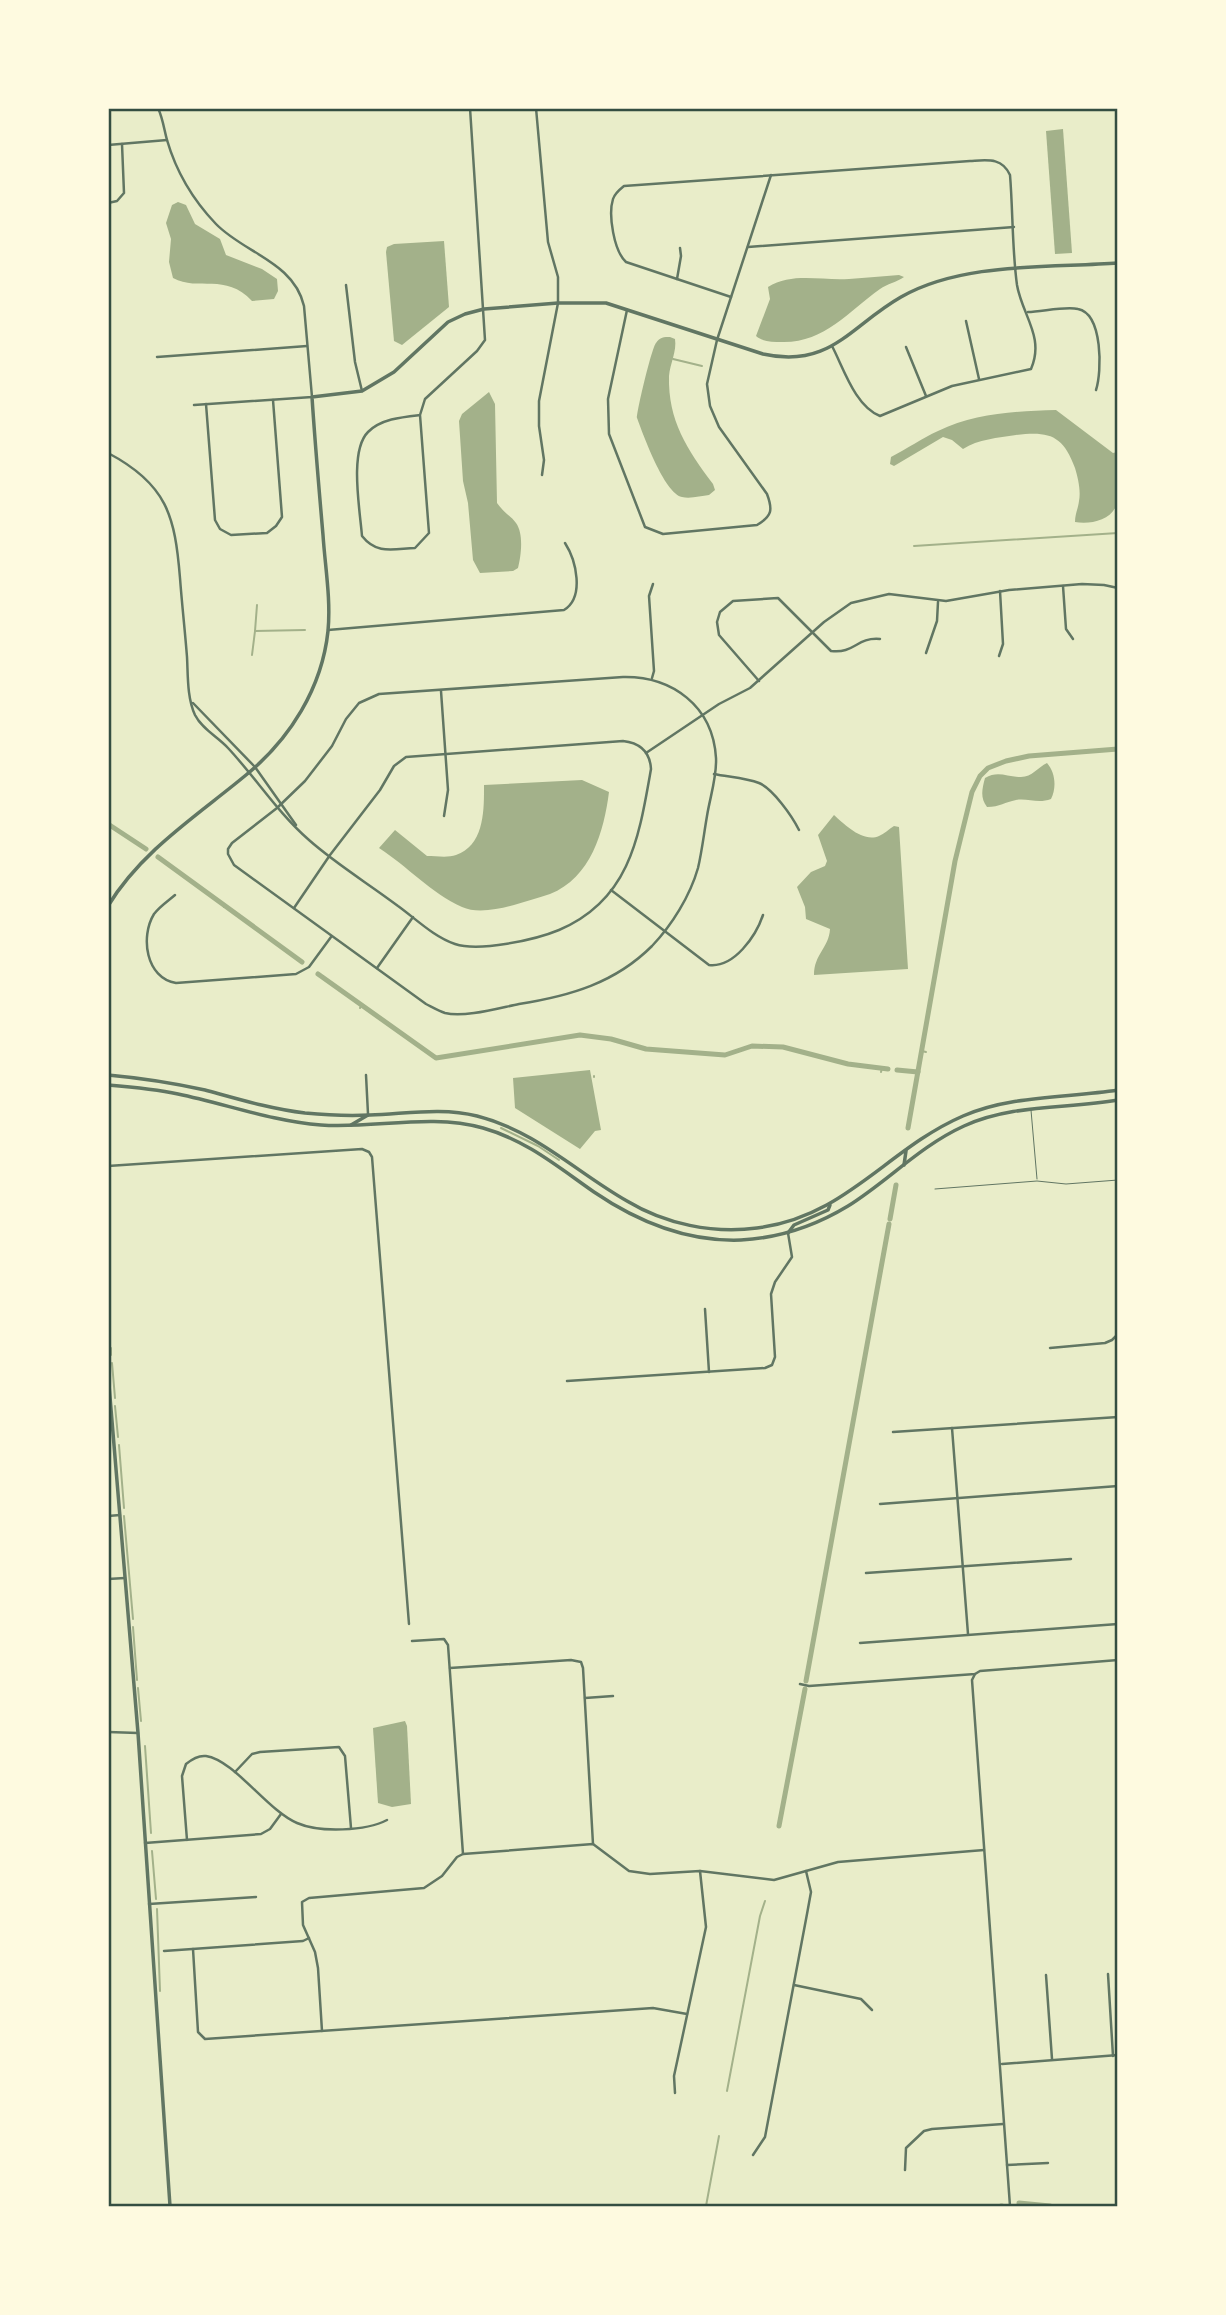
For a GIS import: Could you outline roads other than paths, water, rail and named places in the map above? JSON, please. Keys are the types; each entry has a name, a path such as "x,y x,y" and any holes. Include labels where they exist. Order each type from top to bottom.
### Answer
{"street":[{"path":"108,906 141,863 255,767 281,741 301,712 321,667 328,630 329,608 302,296 292,278 232,238 213,221 191,193 176,164 158,108"},
{"path":"420,415 397,418 380,424 367,433 360,446 357,460 362,536 370,545 382,550 415,548 429,533 420,415 425,399 477,351 485,340 470,108"},
{"path":"536,108 548,242 558,278 558,303 539,401 539,426 544,460 542,475"},
{"path":"108,145 167,140"},
{"path":"108,203 117,201 124,193 122,144"},
{"path":"731,296 626,262 619,256 615,247 612,202 616,193 624,186 991,160 1000,162 1010,175 1016,270 1021,301 1028,312 1037,350 1031,369 952,386 880,416 870,412 862,404 832,346"},
{"path":"771,175 708,374 710,405 719,427 767,494 771,514 776,519"},
{"path":"748,247 1014,227"},
{"path":"677,279 680,248"},
{"path":"194,405 362,391 394,372 449,323 465,314 484,309 558,303 606,303 780,358 804,357 850,336 900,297 925,285 977,272 1118,264"},
{"path":"346,285 355,362 362,391"},
{"path":"1028,312 1079,309 1087,314 1094,323 1098,338 1100,378 1096,390"},
{"path":"627,310 608,399 608,434 645,527 663,534 757,526 771,514"},
{"path":"966,321 979,379"},
{"path":"157,357 307,346"},
{"path":"906,347 926,397"},
{"path":"206,404 215,520 220,529 230,535 267,533 282,517 273,399"},
{"path":"108,453 136,469 149,481 172,519 177,544 190,692 196,718 231,751 277,808 308,839 330,855 443,939 468,947 538,937 558,930 591,910 611,890 629,863 642,821 651,769 646,753 635,743 623,741 446,753 401,759 330,855 293,908"},
{"path":"328,630 564,610 575,601 576,592 573,556 565,543"},
{"path":"652,679 654,671 649,596 653,584"},
{"path":"646,753 759,681 839,610 866,598 889,594 938,601 1000,591 1063,586 1104,585 1118,588"},
{"path":"1063,586 1066,629 1073,639"},
{"path":"999,656 1003,644 1000,591"},
{"path":"759,681 719,635 717,622 720,612 728,603 778,598 825,646 839,652 851,649 868,638 880,639"},
{"path":"926,653 937,621 938,601"},
{"path":"623,677 652,679 676,688 687,697 701,716 716,754 715,774 698,869 676,916 653,945 627,967 586,989 555,998 461,1014 444,1013 426,1004 234,865 228,854 233,843 282,804 320,764 359,703 379,694 623,677"},
{"path":"441,690 448,801 444,816"},
{"path":"193,703 255,767 296,826"},
{"path":"715,774 757,782 766,787 794,820 799,830"},
{"path":"611,890 704,962 716,966 730,960 758,929 764,915"},
{"path":"175,895 159,907 146,936 152,964 157,973 168,982 176,984 296,974 309,967 332,936"},
{"path":"377,968 413,917"},
{"path":"108,1075 140,1077 303,1112 368,1115 454,1112 502,1123 553,1150 628,1202 685,1225 721,1230 790,1222 830,1205 924,1138 963,1116 984,1108 1020,1100 1118,1090"},
{"path":"366,1075 368,1115"},
{"path":"108,1086 177,1093 284,1120 349,1126 453,1122 481,1128 514,1139 539,1153 624,1211 653,1225 712,1239 762,1238 788,1233 821,1221 848,1206 920,1152 966,1125 997,1115 1118,1100"},
{"path":"349,1126 368,1115"},
{"path":"920,1152 924,1138"},
{"path":"108,1166 362,1149 369,1152 372,1157 409,1624"},
{"path":"904,1164 906,1151"},
{"path":"567,1381 765,1368 774,1363 771,1294 775,1282 792,1257 788,1233 794,1225 828,1210 830,1205"},
{"path":"705,1309 709,1372"},
{"path":"1050,1348 1105,1343 1118,1334"},
{"path":"108,1373 111,1451 120,1515 138,1732 170,2207"},
{"path":"893,1432 1118,1417"},
{"path":"952,1428 968,1634"},
{"path":"880,1504 1118,1486"},
{"path":"108,1516 120,1515"},
{"path":"866,1573 1071,1559"},
{"path":"108,1579 125,1578"},
{"path":"860,1643 1118,1623"},
{"path":"412,1641 444,1639 448,1645 463,1854"},
{"path":"450,1668 571,1660 581,1662 593,1844"},
{"path":"800,1684 808,1686 975,1674 980,1671 1118,1660"},
{"path":"975,1674 972,1680 1010,2207"},
{"path":"585,1698 612,1696"},
{"path":"108,1732 138,1732"},
{"path":"234,1773 252,1754 260,1752 339,1747 345,1756 351,1828"},
{"path":"187,1840 182,1780 186,1764 198,1757 209,1757 234,1773 281,1814 296,1823 312,1828 351,1828 377,1826 387,1820"},
{"path":"145,1843 261,1834 270,1829 281,1814"},
{"path":"322,2031 318,1968 303,1925 302,1902 424,1888 442,1876 457,1857 463,1854 593,1844 629,1871 650,1874 700,1871 774,1880 838,1862 984,1850"},
{"path":"675,2093 674,2076 706,1927 700,1871"},
{"path":"753,2155 765,2137 794,1985 811,1892 806,1871"},
{"path":"149,1904 256,1897"},
{"path":"164,1951 303,1941 309,1938"},
{"path":"193,1949 198,2032 205,2039 653,2008 687,2014"},
{"path":"1001,2064 1115,2056 1108,1974"},
{"path":"1046,1975 1052,2060"},
{"path":"794,1985 861,1999 872,2010"},
{"path":"905,2170 906,2148 924,2131 1004,2124"},
{"path":"1007,2165 1048,2163"}],"lane":[{"path":"1031,1110 1037,1181"},
{"path":"935,1189 1037,1181 1066,1184 1118,1180"}],"waterway":[{"path":"673,359 702,366"},
{"path":"914,546 1118,533"},
{"path":"255,631 257,605"},
{"path":"252,655 255,631 305,630"},
{"path":"908,1128 955,861 972,792 980,776 988,768 1029,756 1118,749"},
{"path":"108,824 146,849"},
{"path":"158,857 302,962"},
{"path":"318,974 436,1058 580,1035 611,1039 646,1049 725,1055 752,1046 783,1047 848,1064 888,1069"},
{"path":"922,1051 926,1052"},
{"path":"881,1072 882,1068"},
{"path":"897,1070 918,1072"},
{"path":"501,1128 538,1146 559,1160"},
{"path":"890,1219 896,1185"},
{"path":"806,1681 889,1224"},
{"path":"108,1324 110,1340"},
{"path":"111,1348 111,1355"},
{"path":"112,1363 115,1398"},
{"path":"115,1406 118,1437"},
{"path":"119,1445 124,1508"},
{"path":"124,1516 133,1619"},
{"path":"133,1627 137,1680"},
{"path":"138,1688 141,1721"},
{"path":"779,1826 805,1689"},
{"path":"145,1746 151,1833"},
{"path":"152,1851 156,1899"},
{"path":"727,2091 765,1901"},
{"path":"157,1909 160,1991"},
{"path":"706,2206 719,2136"},
{"path":"1019,2203 1050,2206"}]}
